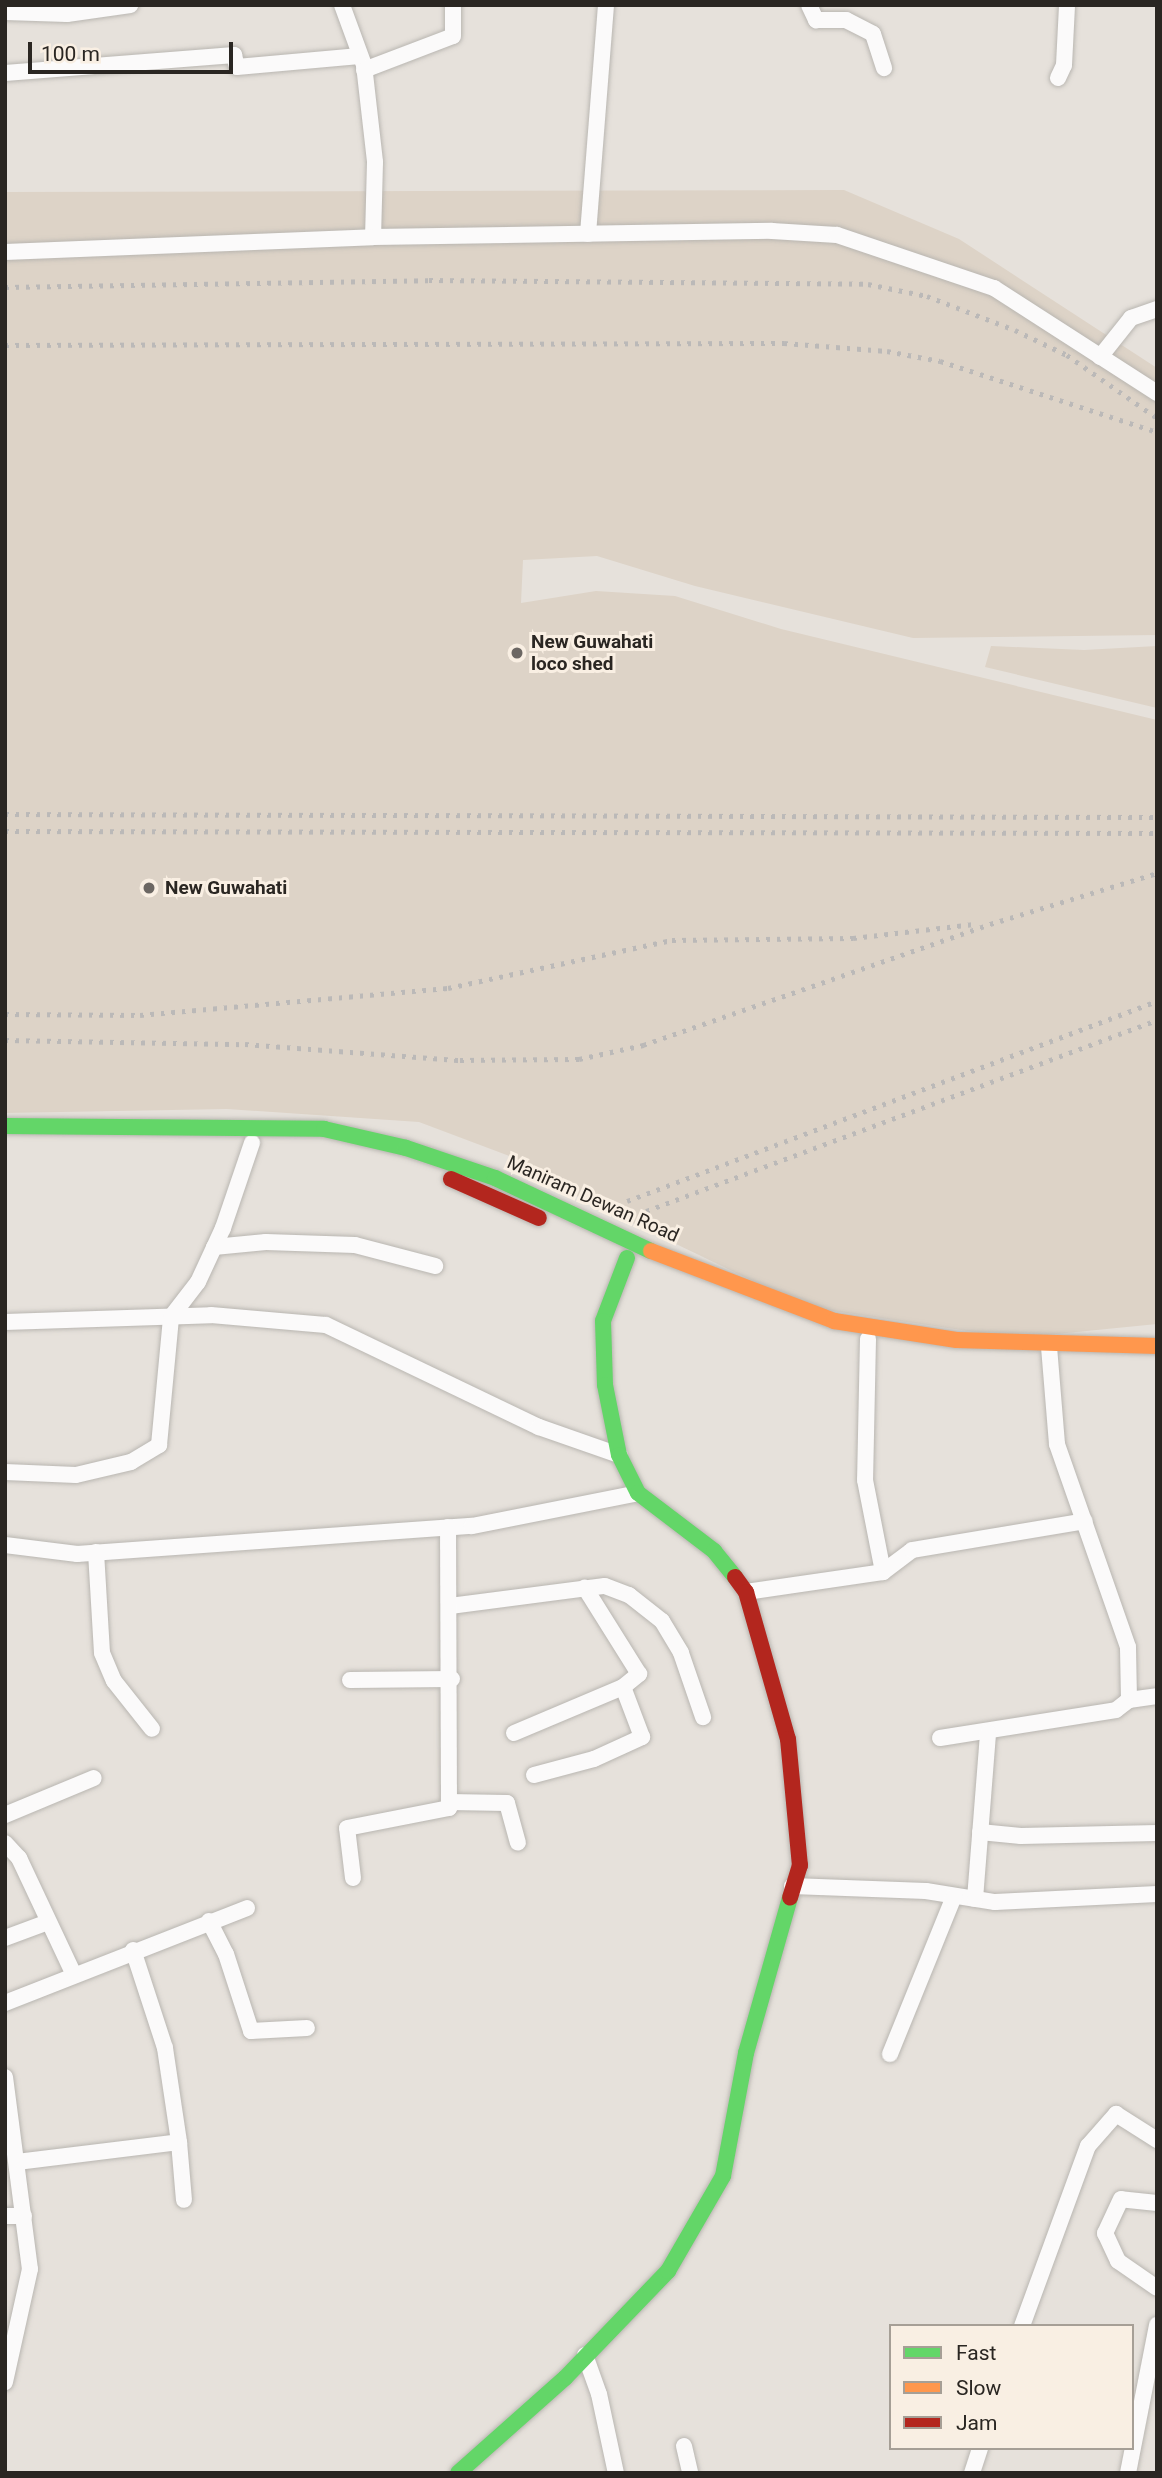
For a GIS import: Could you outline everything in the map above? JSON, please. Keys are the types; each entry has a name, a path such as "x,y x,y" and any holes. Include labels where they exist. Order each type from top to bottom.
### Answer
{"main road":[{"name":"Maniram Dewan Road","path":"5,1126 324,1129 406,1148 495,1178 628,1242 834,1321 1049,1352 1157,1346"},
{"name":"Maniram Dewan Road","path":"5,1138 252,1143 326,1141 408,1160 627,1258 836,1333 867,1339 1157,1358"},
{"path":"458,2473 476,2466 668,2271 723,2176 746,2053 800,1865 789,1739 746,1592 713,1551 638,1493 619,1455 606,1385 603,1321 627,1258"}],"street":[{"path":"7,10 67,14 130,5"},
{"path":"341,5 362,63 375,162 373,237"},
{"path":"588,234 606,5"},
{"path":"809,5 816,20 846,20 873,34 884,68"},
{"path":"1058,78 1064,65 1067,5"},
{"path":"5,73 234,55 237,67 362,63 453,36 458,6"},
{"path":"5,252 373,237 772,230 838,235 994,288 1157,393"},
{"path":"1100,357 1131,318 1157,309"},
{"path":"5,1472 76,1475 131,1462 159,1445 171,1317 198,1282 214,1247 252,1143"},
{"path":"214,1247 266,1242 355,1245 435,1266"},
{"path":"5,1322 211,1315 326,1325 539,1427 619,1455"},
{"path":"867,1339 865,1479 883,1573"},
{"path":"1049,1352 1057,1444 1128,1647 1129,1700"},
{"path":"5,1545 96,1552 448,1527 638,1493"},
{"path":"746,1592 883,1573 912,1550 1085,1521"},
{"path":"353,1878 347,1828 449,1808 452,1679 448,1527"},
{"path":"96,1552 102,1653 114,1681 152,1730"},
{"path":"450,1606 605,1586 629,1595 662,1621 681,1653 703,1717"},
{"path":"514,1732 635,1681 637,1667 585,1588"},
{"path":"350,1680 452,1679"},
{"path":"534,1775 594,1759 642,1737 623,1687"},
{"path":"940,1738 988,1733 1116,1710 1129,1700 1157,1696"},
{"path":"975,1899 988,1733"},
{"path":"5,1815 94,1778"},
{"path":"449,1802 507,1803 518,1843"},
{"path":"980,1832 1021,1836 1157,1833"},
{"path":"5,1843 19,1858 74,1975"},
{"path":"792,1886 954,1896 995,1902 1157,1894"},
{"path":"890,2054 954,1896"},
{"path":"5,2003 247,1908"},
{"path":"209,1921 226,1954 251,2031 307,2028"},
{"path":"5,1938 48,1922"},
{"path":"133,1951 164,2048 179,2142 184,2200"},
{"path":"5,2077 30,2269 5,2382"},
{"path":"1023,2324 1088,2146 1116,2113 1157,2140"},
{"path":"17,2162 179,2142"},
{"path":"1157,2203 1121,2199 1105,2233 1118,2261 1157,2288"},
{"path":"5,2216 24,2216"},
{"path":"1134,2442 1157,2325"},
{"path":"585,2355 599,2394 616,2473"},
{"path":"684,2446 690,2473"},
{"path":"972,2473 979,2450"},
{"path":"1128,2473 1133,2450"}],"shaded area":[{"path":"844,190 959,239 1157,368 1157,635 913,638 695,586 597,556 523,560 521,603 596,591 675,596 781,629 1157,720 1157,1324 1015,1338 807,1307 568,1192 512,1157 419,1122 227,1109 5,1113 5,192"},
{"path":"991,646 1084,650 1157,646 1157,708 985,667"}],"railway":[{"path":"5,287 429,280 868,284 927,296 1015,330 1067,355 1157,418"},
{"path":"5,345 784,343 887,351 940,361 1157,432"},
{"path":"5,814 1157,817"},
{"path":"5,831 1157,833"},
{"path":"5,1040 245,1044 460,1060 579,1059 643,1045 1000,921 1157,873"},
{"path":"5,1014 140,1015 448,988 672,940 853,938 974,924"},
{"path":"627,1201 1157,1001"},
{"path":"646,1211 1157,1020"}],"traffic: fast":[{"path":"5,1126 324,1129 406,1148 495,1178 651,1251"},
{"path":"627,1258 603,1321 605,1385 619,1455 638,1493 714,1551 735,1577"},
{"path":"458,2473 565,2378 668,2271 723,2176 746,2053 790,1898"}],"traffic: slow":[{"path":"651,1251 834,1321 957,1340 1157,1346"}],"traffic: jam":[{"path":"451,1179 539,1218"},
{"path":"735,1577 746,1592 788,1739 800,1865 790,1898"}],"place":[{"name":"New Guwahati loco shed","path":"517,653"},
{"name":"New Guwahati","path":"149,888"}]}
